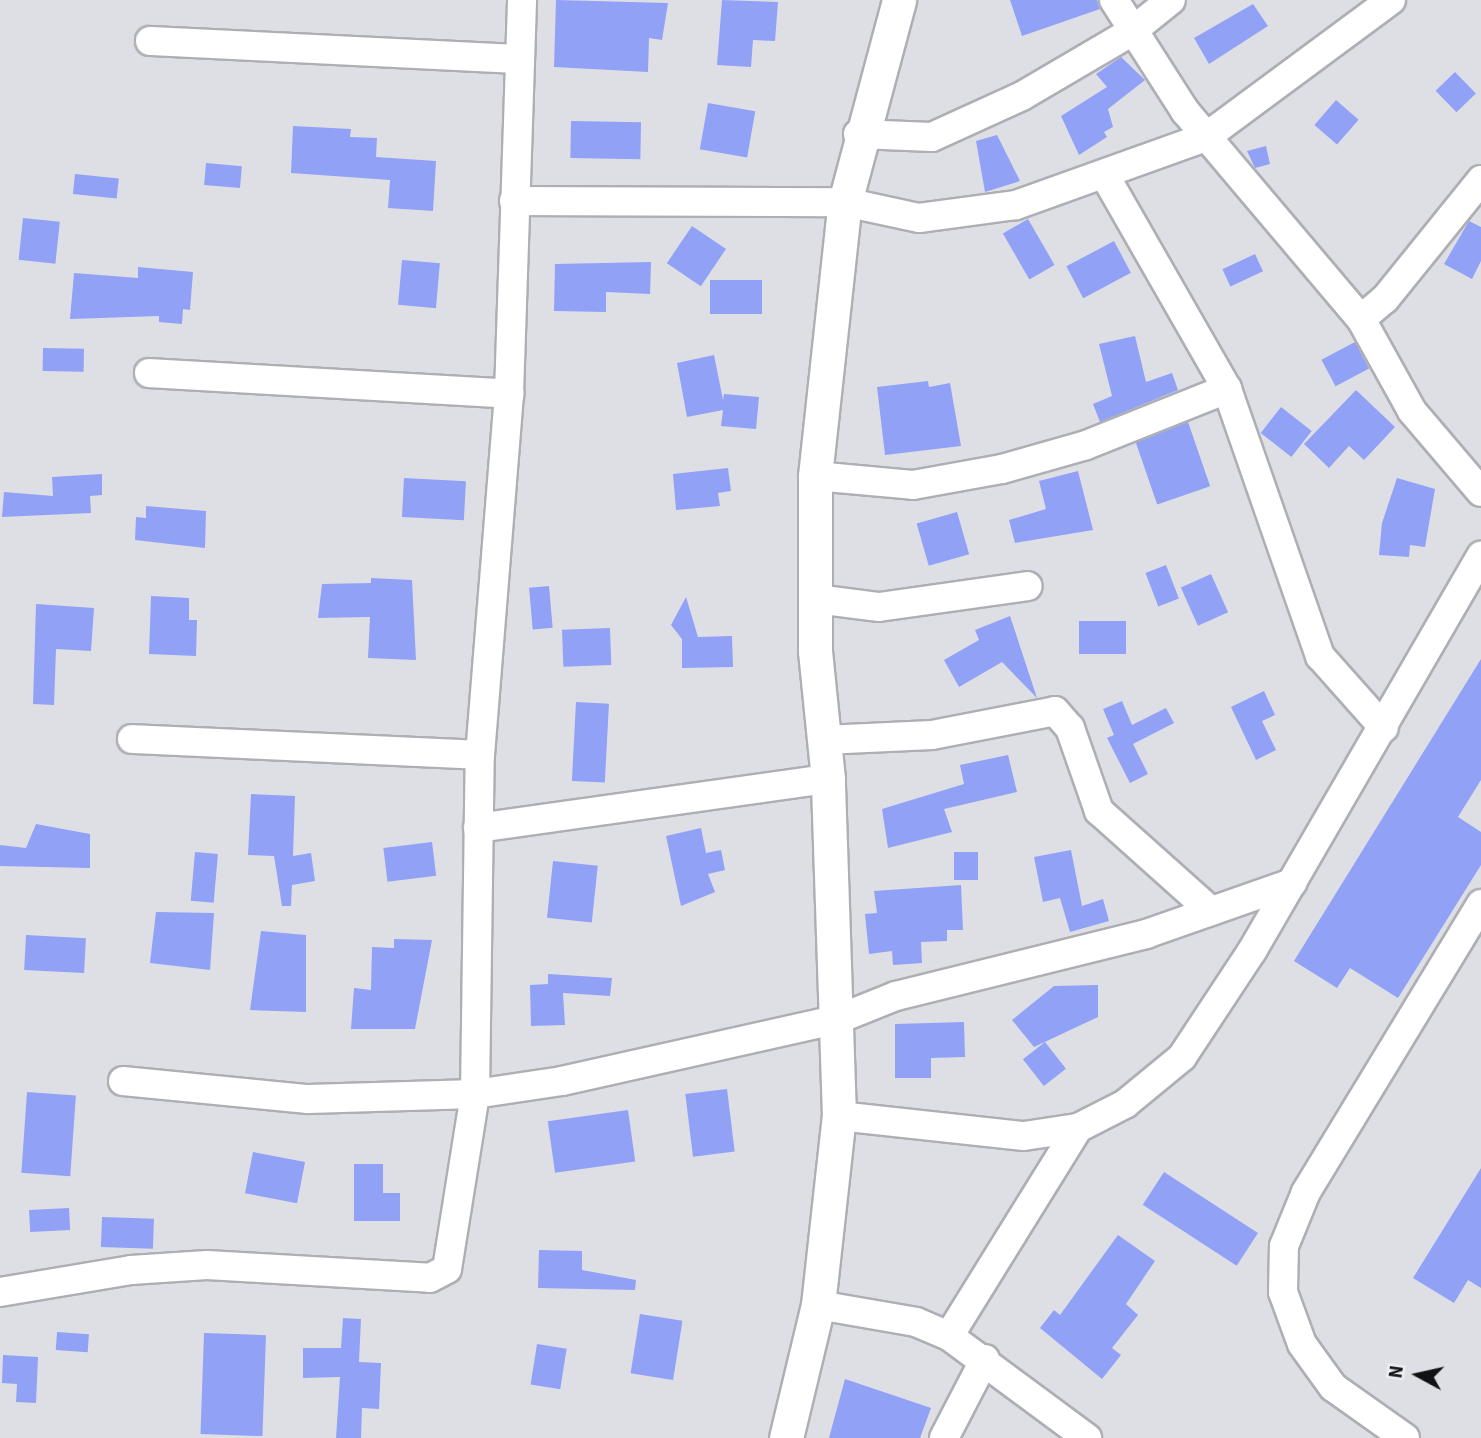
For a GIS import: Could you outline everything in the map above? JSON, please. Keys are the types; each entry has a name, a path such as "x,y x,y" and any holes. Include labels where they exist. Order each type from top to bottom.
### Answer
{"street":[{"path":"0,1292 131,1270 207,1265 439,1276 456,1244 475,1094 480,755 509,394 522,0"},
{"path":"786,1438 818,1305 839,1116 828,779 816,599 815,476 845,202 858,134 899,0"},
{"path":"1114,0 1131,32 1206,137 1361,319 1412,411 1481,492"},
{"path":"858,134 932,137 1022,96 1131,32 1171,0"},
{"path":"514,201 845,202 919,218 1016,205 1206,137 1391,0"},
{"path":"150,41 519,59"},
{"path":"1104,174 1227,389 1320,656 1384,728"},
{"path":"1361,319 1394,289 1481,180"},
{"path":"149,373 509,394"},
{"path":"815,476 913,485 1002,469 1086,445 1227,389"},
{"path":"839,1116 1024,1136 1078,1128 1125,1104 1182,1057 1292,883 1481,556"},
{"path":"816,599 879,607 1028,586"},
{"path":"824,740 932,735 1055,711 1070,728 1099,811 1211,911"},
{"path":"132,739 480,755"},
{"path":"478,828 828,779"},
{"path":"123,1081 308,1099 475,1094 836,1020 896,996 1146,934 1292,883"},
{"path":"1405,1438 1332,1387 1302,1343 1283,1292 1283,1246 1306,1192 1481,904"},
{"path":"949,1336 1078,1128"},
{"path":"818,1305 915,1322 949,1336 985,1359 1087,1438"},
{"path":"944,1438 985,1359"}],"building":[{"path":"556,0 668,3 662,40 649,38 648,72 554,67"},
{"path":"722,0 778,2 775,41 753,40 751,67 717,65"},
{"path":"1010,0 1097,0 1100,9 1022,36"},
{"path":"1253,4 1268,26 1209,64 1194,38"},
{"path":"1121,57 1145,80 1108,109 1113,127 1104,132 1107,137 1079,155 1061,116 1107,87 1096,74"},
{"path":"1455,72 1476,94 1456,112 1436,91"},
{"path":"1336,100 1359,120 1337,145 1314,125"},
{"path":"708,103 755,111 747,158 700,149"},
{"path":"571,121 641,122 640,159 570,158"},
{"path":"293,126 351,129 350,137 377,138 376,157 436,161 433,211 388,208 390,180 291,173"},
{"path":"997,135 1020,181 985,192 976,141"},
{"path":"1266,146 1270,164 1255,168 1247,151"},
{"path":"206,163 242,166 240,188 204,185"},
{"path":"75,174 119,179 117,198 73,194"},
{"path":"23,218 60,222 55,264 19,260"},
{"path":"1028,219 1054,265 1029,279 1003,234"},
{"path":"1469,221 1481,227 1481,261 1472,279 1444,264"},
{"path":"692,226 726,249 701,286 667,263"},
{"path":"1114,241 1131,273 1083,298 1066,266"},
{"path":"1255,254 1263,271 1230,286 1222,269"},
{"path":"402,260 440,263 436,308 398,305"},
{"path":"651,262 650,294 606,292 606,312 554,311 555,264"},
{"path":"138,267 193,272 190,310 183,309 182,324 159,322 159,316 70,319 74,273 138,278"},
{"path":"710,280 762,280 762,314 710,314"},
{"path":"1135,336 1146,382 1172,373 1178,390 1100,422 1093,404 1112,396 1099,344"},
{"path":"1355,342 1369,368 1336,386 1321,360"},
{"path":"43,348 84,349 84,372 43,371"},
{"path":"714,355 723,400 724,394 759,397 756,429 721,426 723,410 687,417 677,363"},
{"path":"928,381 929,387 950,383 961,446 885,455 877,387"},
{"path":"1356,390 1395,427 1364,460 1349,446 1329,468 1304,444"},
{"path":"1281,407 1312,431 1291,457 1261,433"},
{"path":"1188,422 1210,486 1157,505 1135,440"},
{"path":"728,468 731,491 718,493 720,506 676,510 673,474"},
{"path":"1078,471 1093,530 1015,543 1009,520 1046,509 1039,481"},
{"path":"102,474 102,495 90,496 91,513 2,517 4,492 53,496 52,477"},
{"path":"404,478 466,481 464,520 402,517"},
{"path":"1397,478 1435,489 1425,547 1410,545 1409,557 1379,555 1382,523"},
{"path":"146,506 206,511 205,548 135,540 136,517 146,518"},
{"path":"957,512 969,554 929,566 917,524"},
{"path":"1166,565 1179,599 1158,606 1145,573"},
{"path":"1211,574 1228,612 1198,626 1181,587"},
{"path":"371,578 412,580 416,660 368,658 370,617 318,618 322,584 371,583"},
{"path":"549,586 553,628 533,630 529,588"},
{"path":"151,596 189,598 189,620 197,620 196,656 149,654"},
{"path":"686,597 698,637 732,636 733,667 682,668 682,639 671,625"},
{"path":"36,604 94,608 91,651 56,649 54,705 33,704"},
{"path":"1010,616 1037,698 1002,662 959,687 944,660 979,640 975,630"},
{"path":"1079,621 1126,621 1126,654 1079,654"},
{"path":"610,628 611,665 563,667 562,630"},
{"path":"1481,659 1481,780 1458,817 1481,832 1481,865 1398,998 1350,968 1337,988 1294,961"},
{"path":"1264,691 1275,715 1262,721 1276,750 1256,760 1231,707"},
{"path":"1122,701 1132,725 1166,708 1174,723 1133,744 1148,774 1130,783 1107,738 1114,735 1103,709"},
{"path":"576,702 609,704 605,783 572,781"},
{"path":"1008,755 1017,792 944,809 952,832 888,848 882,809 964,784 960,765"},
{"path":"251,794 295,796 293,856 311,853 315,881 292,885 291,906 282,906 274,856 248,855"},
{"path":"36,824 90,834 90,868 0,866 0,845 26,848"},
{"path":"701,828 706,853 721,850 725,870 708,874 715,892 681,906 666,836"},
{"path":"432,842 436,876 388,882 383,848"},
{"path":"1071,850 1082,906 1103,899 1109,921 1070,932 1060,898 1043,902 1034,857"},
{"path":"195,852 218,854 214,903 191,901"},
{"path":"954,852 978,852 978,880 954,880"},
{"path":"553,861 598,866 592,922 547,918"},
{"path":"961,885 963,930 947,930 947,941 921,942 922,963 893,965 892,951 869,954 865,914 877,913 874,891"},
{"path":"156,912 214,913 210,970 150,963"},
{"path":"261,931 306,935 306,1012 250,1010"},
{"path":"26,935 86,938 84,973 24,970"},
{"path":"394,939 432,940 415,1029 351,1029 354,988 371,990 372,947 394,948"},
{"path":"548,974 612,978 610,996 563,993 565,1025 531,1026 530,985 548,984"},
{"path":"1098,985 1098,1017 1034,1047 1012,1020 1054,986"},
{"path":"964,1022 965,1057 931,1058 931,1078 895,1078 895,1024"},
{"path":"1045,1042 1066,1069 1044,1086 1023,1059"},
{"path":"727,1089 735,1152 693,1157 685,1094"},
{"path":"27,1092 76,1095 70,1176 21,1173"},
{"path":"628,1110 635,1161 555,1173 548,1121"},
{"path":"253,1152 305,1162 297,1203 245,1193"},
{"path":"354,1164 383,1164 383,1193 400,1193 400,1221 354,1221"},
{"path":"1481,1168 1481,1288 1468,1280 1454,1303 1413,1278"},
{"path":"1164,1172 1258,1233 1237,1266 1143,1205"},
{"path":"69,1208 70,1230 30,1232 29,1210"},
{"path":"102,1217 154,1219 153,1249 101,1247"},
{"path":"1118,1235 1155,1261 1126,1304 1138,1315 1112,1348 1121,1355 1102,1379 1040,1328 1054,1310 1060,1315"},
{"path":"539,1250 582,1251 582,1270 636,1280 635,1290 538,1288"},
{"path":"640,1314 682,1321 673,1380 631,1373"},
{"path":"343,1318 361,1319 359,1362 381,1363 379,1409 362,1408 361,1438 336,1438 340,1377 303,1378 303,1348 341,1348"},
{"path":"57,1332 89,1334 88,1352 56,1350"},
{"path":"204,1333 266,1335 262,1436 200,1434"},
{"path":"537,1344 567,1349 560,1389 531,1384"},
{"path":"3,1355 38,1357 36,1403 16,1402 17,1384 2,1383"},
{"path":"845,1379 931,1408 920,1438 829,1438"}]}
